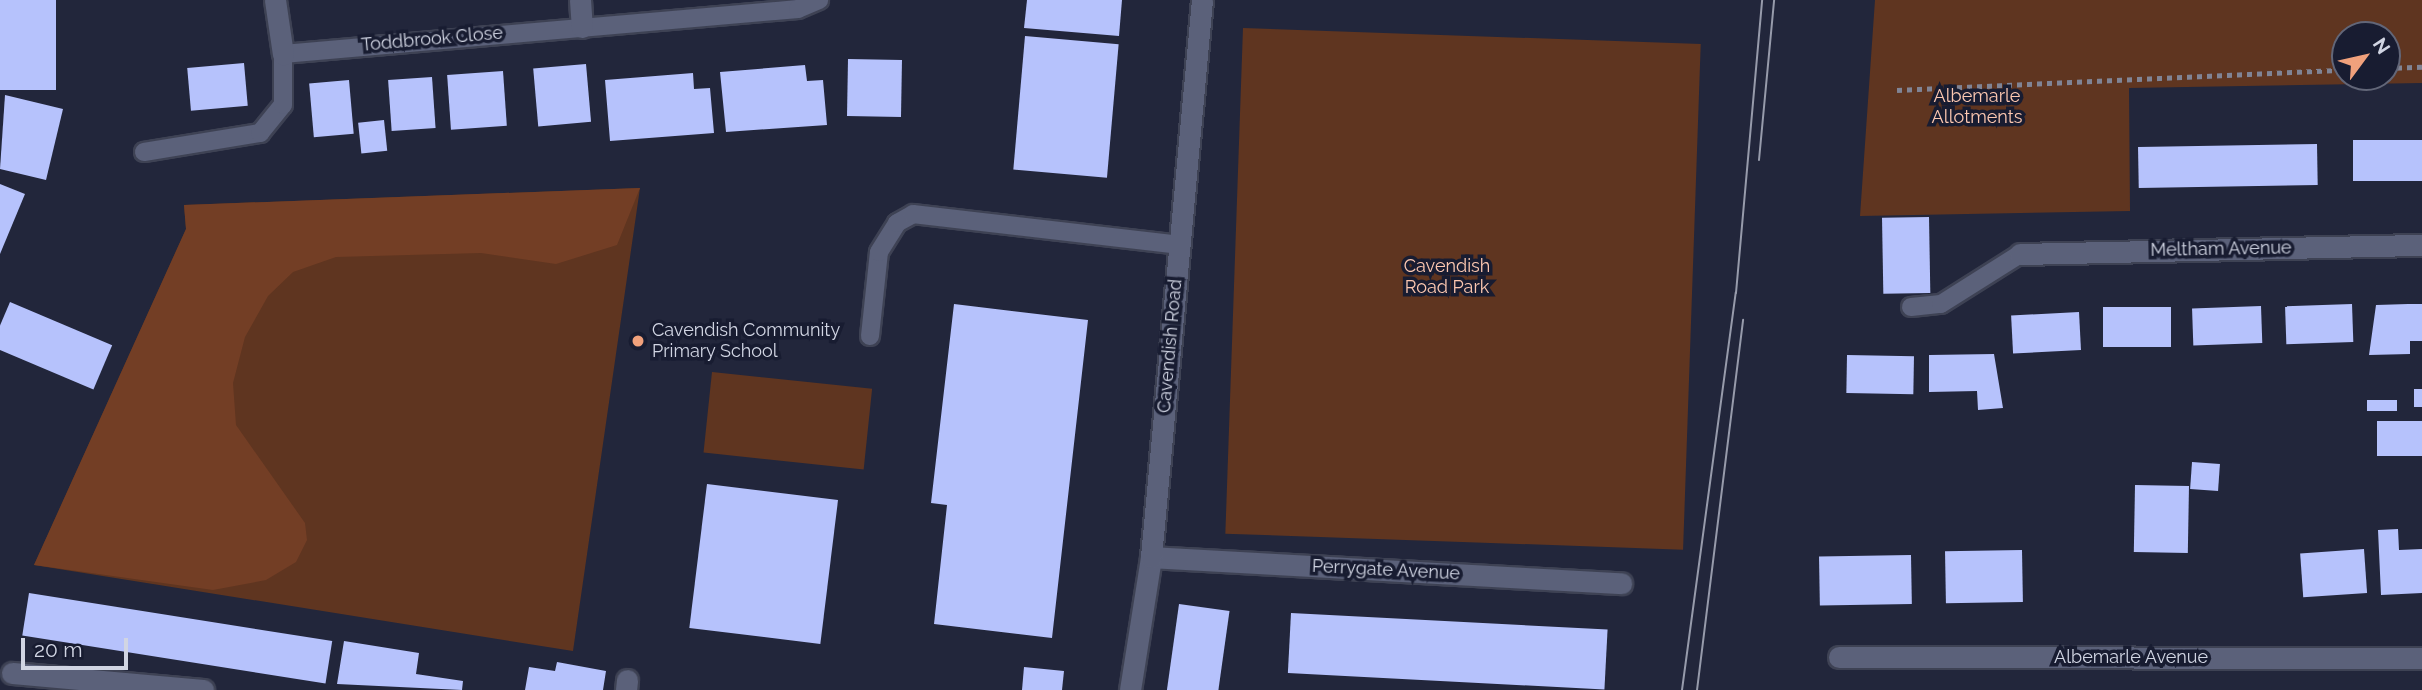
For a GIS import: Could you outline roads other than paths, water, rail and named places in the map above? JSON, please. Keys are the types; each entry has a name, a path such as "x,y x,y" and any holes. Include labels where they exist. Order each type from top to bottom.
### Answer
{"street":[{"path":"275,0 283,54"},
{"path":"580,0 582,27"},
{"name":"Cavendish Road","path":"1130,690 1151,556 1202,0"},
{"name":"Meltham Avenue","path":"2020,254 2422,245"},
{"name":"Perrygate Avenue","path":"1151,556 1621,583"},
{"name":"Albemarle Avenue","path":"1839,657 2422,658"},
{"path":"12,673 203,690"}],"lane":[{"name":"Toddbrook Close","path":"283,54 798,9 819,0"},
{"path":"144,152 260,133 283,104 283,54"},
{"path":"870,336 879,252 897,223 914,214 1180,245"},
{"path":"1911,307 1941,304 2020,254"}],"tram line":[{"path":"1682,690 1736,293 1762,0"},
{"path":"1759,160 1774,0"},
{"path":"1697,690 1743,320"}],"place":[{"name":"Cavendish Community Primary School","path":"638,341"}],"park label":[{"name":"Albemarle Allotments","path":"1977,107"},
{"name":"Cavendish Road Park","path":"1447,277"}]}
